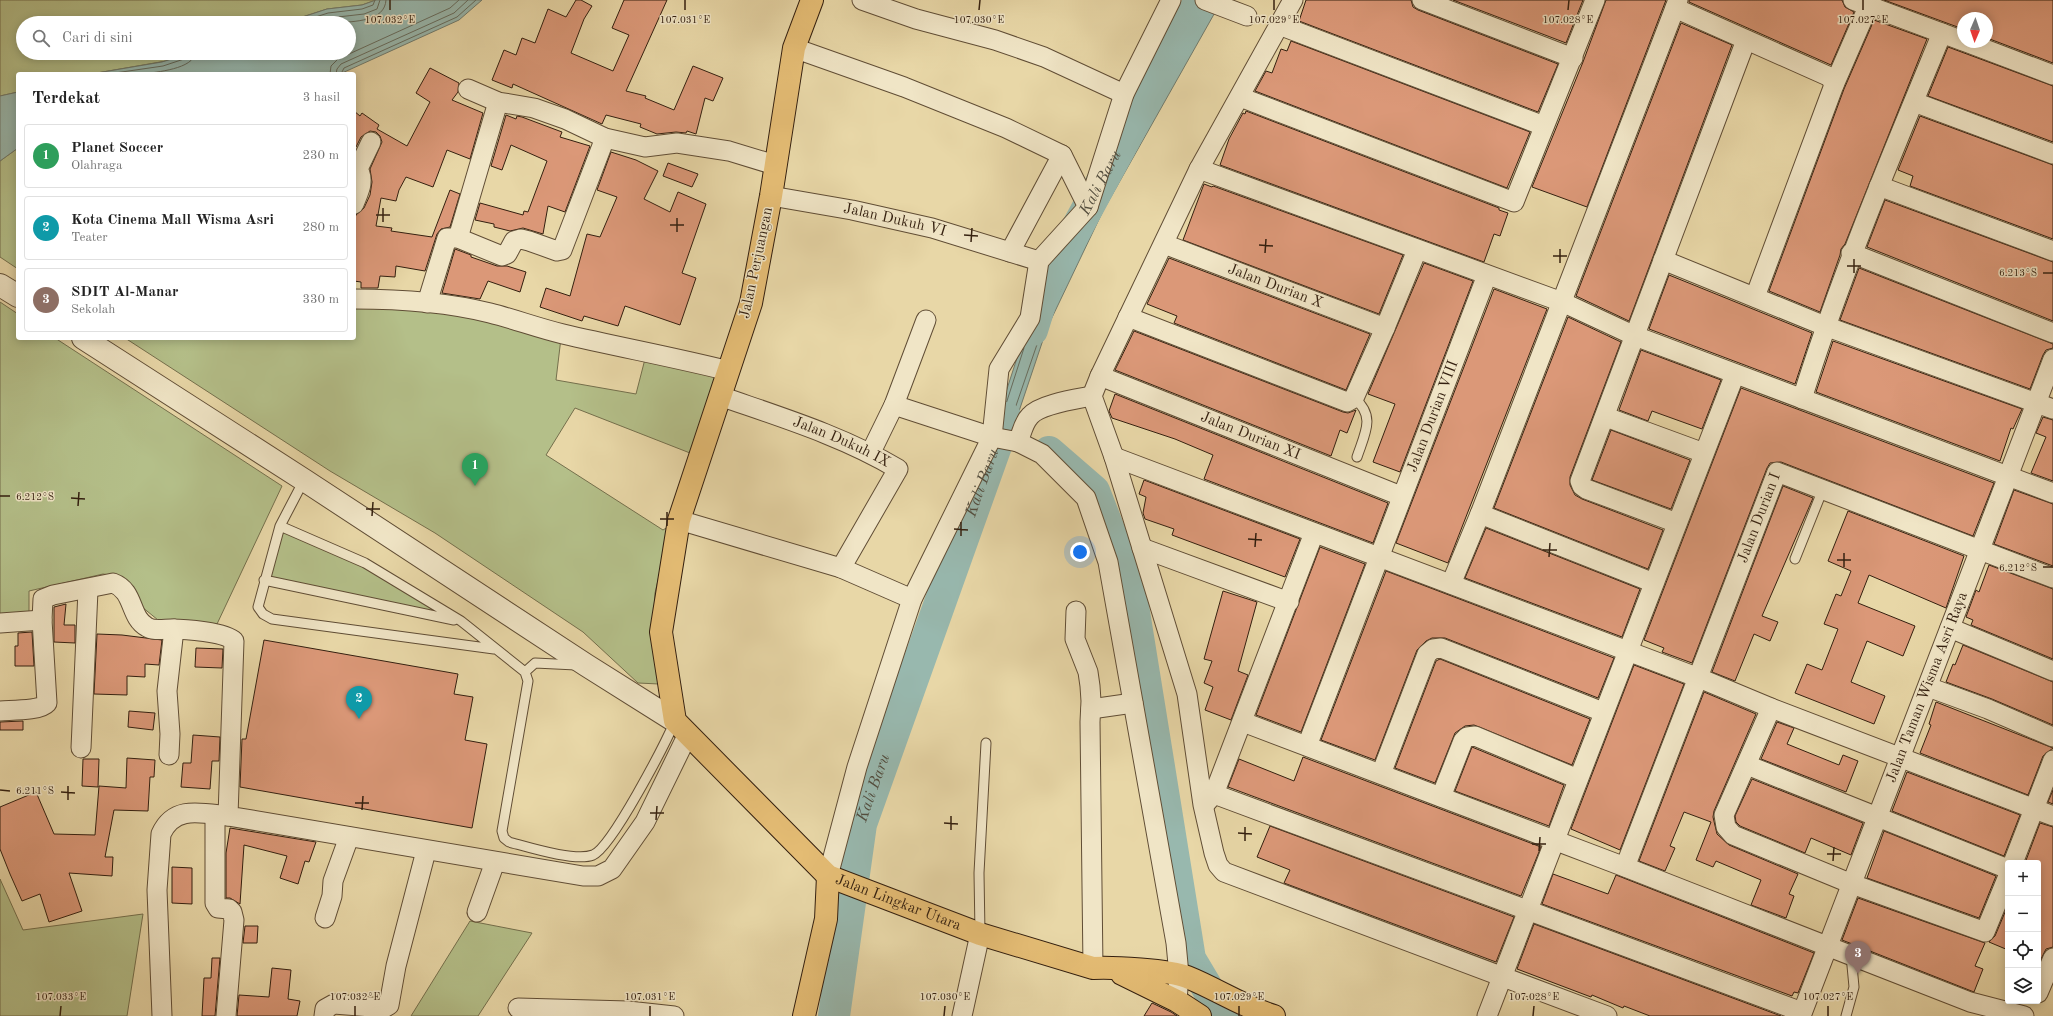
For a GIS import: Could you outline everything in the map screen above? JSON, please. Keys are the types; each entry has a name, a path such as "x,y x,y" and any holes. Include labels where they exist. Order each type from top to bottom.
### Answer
{"main road":[{"name":"Jalan Perjuangan","path":"682,728 662,632 679,520 751,303 771,196 794,48 812,0"},
{"name":"Jalan Lingkar Utara","path":"682,728 829,877 868,890 980,934 1100,968 1177,1001 1200,1016"},
{"path":"804,1016 826,919 829,877"},
{"name":"Jalan Lingkar Utara","path":"1100,968 1183,976 1235,1001 1274,1016"}],"street":[{"path":"862,0 916,19 995,40 1044,56 1124,94"},
{"path":"1012,437 999,369 1030,318 1039,261 1088,207 1124,94 1171,0"},
{"path":"1293,0 1199,168 1100,376 1092,396 1114,457 1187,694 1208,799 1214,853 1218,865 1224,872 1608,1016"},
{"path":"1422,0 1573,58"},
{"path":"1240,97 1514,202 1595,0"},
{"path":"1755,297 1864,2 1957,39"},
{"path":"1213,4 1247,16"},
{"path":"1451,584 1480,514 1676,4 1746,40 1830,77 1834,85"},
{"path":"1279,25 1544,126"},
{"path":"1802,398 1825,326 1851,253 1942,33"},
{"path":"1677,523 1582,486 1580,481 1606,417 1746,40"},
{"path":"794,48 904,87 1006,128 1062,155 1088,207"},
{"path":"1982,48 2053,75"},
{"path":"468,89 498,102 540,110 565,119 605,138 644,147 677,144 729,151 775,165"},
{"path":"458,238 498,102"},
{"path":"1914,102 2053,154"},
{"path":"427,303 447,238 458,238 502,256 507,254 514,241 521,239 557,251 562,250 605,138"},
{"path":"356,198 362,182 362,176 358,169 371,142"},
{"path":"1010,252 1062,155"},
{"path":"1199,168 1417,250 1562,302 1635,336 2053,493"},
{"path":"1879,186 2053,251"},
{"name":"Jalan Dukuh VI","path":"771,196 852,210 932,228 1039,261"},
{"name":"Jalan Durian X","path":"1164,244 1385,328"},
{"path":"1128,317 1347,402 1354,398 1417,250"},
{"path":"1851,253 2053,333"},
{"path":"1664,260 1825,326 2045,406"},
{"name":"Jalan Durian VIII","path":"1307,746 1401,496 1487,274"},
{"path":"0,284 16,295"},
{"path":"356,299 381,299 456,306 489,313 562,334 729,370"},
{"path":"871,452 894,405 926,320"},
{"path":"86,340 304,480 682,728 644,822 612,869 598,876 583,876 495,862 221,816 178,814 165,826 161,834 157,890 162,1016"},
{"name":"Jalan Taman Wisma Asri Raya","path":"1806,1015 1828,945 2008,476 2045,406 2053,359"},
{"path":"1487,1016 1501,976 1735,374"},
{"name":"Jalan Durian XI","path":"1100,376 1401,496"},
{"name":"Jalan Dukuh IX","path":"720,396 801,424 871,452 898,469 841,568"},
{"path":"829,877 857,766 912,599 1012,437 1030,415 1045,408 1092,396"},
{"path":"894,405 1012,437 1042,454 1086,498 1108,562 1183,976 1177,1001"},
{"path":"1606,417 1704,453"},
{"path":"1114,457 1699,678 1771,708 2053,816"},
{"name":"Jalan Durian I","path":"1699,678 1777,472 2053,578"},
{"path":"1480,514 1654,583"},
{"path":"679,520 841,568 912,599"},
{"path":"1208,799 1243,722 1314,533"},
{"path":"1142,548 1289,602"},
{"path":"0,711 44,707 47,703 42,620 43,599 53,595 88,590 113,583 119,585 129,595 139,622 149,629 174,629 225,636 234,641 215,903 218,908 232,912 234,920 226,1016"},
{"path":"81,748 88,590"},
{"path":"1076,611 1075,639 1088,672 1091,709 1100,968"},
{"path":"0,623 42,620"},
{"path":"1950,628 2053,671"},
{"path":"169,755 170,734 167,691 174,629"},
{"path":"1381,774 1427,654 1433,649 1441,648 1604,712"},
{"path":"1625,867 1699,678"},
{"path":"1928,687 1988,709 2053,738"},
{"path":"1091,709 1133,703"},
{"path":"1771,708 1747,766 1724,815 1726,827 1733,835 1852,884 1985,932 2005,883"},
{"path":"1243,722 1828,945 1970,1002 2024,1016"},
{"path":"1441,797 1463,742 1467,738 1474,736 1578,779"},
{"path":"2014,860 2053,760"},
{"path":"1747,766 2005,868"},
{"path":"1208,799 1527,910 1806,1015"},
{"path":"325,918 332,896 333,881 348,837"},
{"path":"324,1016 325,1009 334,1004 384,1008 390,1005 396,966 426,851"},
{"path":"477,912 495,862"},
{"path":"962,1016 980,934"},
{"path":"2041,986 2053,958"},
{"path":"2028,1016 2034,1004"},
{"path":"518,1008 603,1013 628,1011 674,1016"}],"lane":[{"path":"1354,398 1364,407 1368,418 1366,431 1357,457"},
{"path":"304,480 280,526 264,580 258,607 263,614 272,619 496,649"},
{"path":"1795,559 1823,489"},
{"path":"280,526 365,563 461,621 525,672 528,681 502,831 504,838 509,842 569,857 593,855 609,840 663,749 682,728"},
{"path":"264,580 461,621"},
{"path":"525,672 535,663 586,665"},
{"path":"980,934 979,873 986,743"},
{"path":"1846,1016 1854,986 1851,954"}],"green space":[{"path":"0,0 376,0 362,5 327,9 306,16 16,16 16,60 169,60 103,72 16,72 16,92 0,96"},
{"path":"16,149 16,268 0,257 0,161"},
{"path":"0,302 16,313 16,340 58,340 282,486 217,624 158,620 142,607 123,577 103,574 29,591 29,621 0,623"},
{"path":"356,302 450,310 561,338 556,380 636,394 645,359 718,374 690,453 575,408 546,455 663,530 671,525 655,593 654,629 659,684 638,683 583,632 435,533 330,471 128,340 356,340"},
{"path":"280,526 365,563 461,621 264,580"},
{"path":"0,879 23,930 143,914 127,1016 0,1016"},
{"path":"470,921 532,933 478,1016 411,1016"}],"water":[{"path":"376,0 482,0 459,20 344,72 103,72 168,60 356,60 356,16 306,16 327,9 362,5"},
{"path":"1205,0 1222,0 1103,211 1047,328 1011,435 993,432 1030,318 1088,207 1175,58"},
{"path":"16,92 16,149 0,161 0,96"}],"building":[{"path":"576,0 581,0 592,6 584,19 571,53 613,71 629,35 612,28 624,0 667,0 626,91 646,96 645,98 674,110 693,66 723,78 713,101 705,98 696,134 687,131 686,133 676,132 657,134 640,127 641,124 606,115 602,124 513,84 512,88 492,80 504,50 516,55 522,38 535,43 548,9 566,17"},
{"path":"1306,0 1411,0 1413,7 1418,10 1558,64 1538,112 1299,21"},
{"path":"1453,0 1583,0 1566,43"},
{"path":"1606,0 1666,0 1587,207 1532,187 1583,62"},
{"path":"1689,0 1842,0 1845,7 1854,12 1831,65 1689,2"},
{"path":"1884,0 2053,0 2053,63 1993,40 1993,12 1957,12 1957,27"},
{"path":"1874,20 1927,39 1845,244 1841,249 1820,312 1769,291 1844,89"},
{"path":"1681,23 1732,45 1629,321 1576,296"},
{"path":"1291,41 1530,132 1507,188 1255,91 1266,71 1272,73 1281,49 1287,51"},
{"path":"1948,47 2053,86 2053,142 1928,96"},
{"path":"430,68 459,83 458,92 452,100 483,113 470,159 447,150 433,187 406,177 399,190 396,201 381,198 376,226 392,228 391,231 432,237 450,190 460,194 450,227 441,229 437,234 425,271 396,266 395,277 380,276 378,288 361,288 361,282 356,281 356,215 364,208 370,195 372,182 370,169 382,142 380,136 376,132 370,131 361,137 356,147 356,113 360,116 362,113 379,125 377,129 407,146 430,102 416,93"},
{"path":"1246,111 1499,208 1499,210 1508,213 1500,236 1494,234 1484,262 1220,165 1229,139 1243,113 1245,114"},
{"path":"506,115 516,119 517,116 522,117 562,132 560,137 590,146 565,212 548,206 543,234 523,228 510,231 494,227 494,224 475,220 480,203 523,215 524,211 528,212 547,161 511,145 502,170 491,166"},
{"path":"1920,116 2053,165 2053,239 1910,186 1913,176 1898,170"},
{"path":"611,152 636,160 658,171 644,199 670,212 678,192 706,204 682,273 696,278 680,325 625,306 618,326 584,316 582,321 540,307 546,288 570,296 587,234 600,237 617,197 597,190"},
{"path":"668,163 698,174 692,187 663,176"},
{"path":"1204,184 1403,255 1379,314 1183,240"},
{"path":"1885,200 2053,262 2053,321 1867,247"},
{"path":"455,249 471,255 471,257 497,266 507,266 526,272 520,292 488,281 480,299 442,293"},
{"path":"1169,258 1370,334 1346,390 1174,323 1177,316 1147,304"},
{"path":"1424,263 1473,281 1400,472 1373,462 1395,404 1368,394"},
{"path":"1859,268 2053,344 2053,348 2046,350 2043,355 2030,389 1840,320"},
{"path":"1669,275 1812,333 1795,384 1649,329"},
{"path":"1494,289 1547,309 1448,563 1396,543"},
{"path":"1568,317 1621,342 1570,477 1570,485 1575,495 1582,499 1663,530 1648,569 1494,508"},
{"path":"1134,331 1343,412 1348,413 1356,410 1347,433 1340,430 1331,456 1115,370"},
{"path":"1833,341 2022,409 2013,429 2011,428 2000,461 1816,392"},
{"path":"1641,350 1721,380 1702,429 1652,411 1648,421 1619,410"},
{"path":"1741,388 1994,483 1973,536 1781,462 1770,463 1692,663 1662,652 1664,648 1644,640"},
{"path":"1115,394 1388,503 1373,543 1204,479 1213,455 1175,439 1112,418 1109,411"},
{"path":"2043,417 2053,420 2053,481 2031,473 2046,437 2036,433"},
{"path":"1611,430 1690,460 1671,509 1592,480"},
{"path":"1144,480 1300,539 1285,577 1172,535 1174,529 1145,519 1143,513 1146,497 1139,494"},
{"path":"1783,486 1813,498 1762,616 1778,622 1770,641 1754,634 1735,681 1712,672"},
{"path":"2014,490 2053,504 2053,566 1994,544"},
{"path":"1848,511 1964,556 1946,608 1869,575 1858,603 1915,626 1903,656 1867,641 1851,682 1885,696 1874,724 1795,693 1807,664 1822,670 1838,629 1824,624 1836,594 1841,596 1851,571 1828,561"},
{"path":"1486,528 1640,589 1622,637 1465,578"},
{"path":"1320,547 1365,564 1301,732 1256,715"},
{"path":"1989,565 2053,589 2053,659 1971,625 1973,620 1966,617 1976,590 1979,592"},
{"path":"1386,571 1614,658 1598,698 1445,638 1432,638 1426,641 1417,650 1375,760 1321,740"},
{"path":"1223,591 1257,602 1238,671 1248,675 1231,720 1205,710 1213,687 1204,683 1212,661 1204,659"},
{"path":"66,604 64,625 75,625 75,643 54,642 54,607"},
{"path":"32,632 34,666 15,666 15,646 18,646 18,633"},
{"path":"97,634 122,635 162,640 159,665 145,664 145,677 127,676 127,695 94,694"},
{"path":"264,640 458,674 454,694 473,697 465,740 487,744 472,828 240,787 242,739 246,739"},
{"path":"1963,645 2053,682 2053,725 1992,699 1946,682"},
{"path":"196,648 223,649 222,668 195,667"},
{"path":"1440,659 1590,719 1572,765 1474,725 1465,726 1455,733 1435,783 1395,768 1436,661"},
{"path":"1634,665 1684,684 1620,850 1571,829"},
{"path":"1704,692 1756,714 1714,811 1713,817 1717,834 1729,845 1798,874 1789,894 1794,896 1786,918 1751,905 1761,880 1716,861 1713,867 1696,860 1711,822 1684,812 1670,846 1675,848 1665,871 1639,861"},
{"path":"1936,702 2053,748 2043,756 2028,795 1920,753 1931,725 1929,724"},
{"path":"129,711 155,713 153,730 128,727"},
{"path":"23,721 23,730 0,730 0,722"},
{"path":"1777,722 1794,728 1787,744 1839,765 1843,755 1858,761 1846,792 1761,759"},
{"path":"193,735 220,737 219,761 212,761 210,789 181,787 183,763 191,763"},
{"path":"1472,747 1564,785 1549,826 1455,791"},
{"path":"1303,757 1541,847 1521,896 1228,787 1239,759 1294,781"},
{"path":"127,758 155,760 154,777 150,777 148,811 114,810 105,857 113,857 112,876 69,873 82,911 49,922 40,894 22,901 10,874 0,849 0,807 36,792 54,834 95,835 99,786 126,788"},
{"path":"83,759 99,759 98,787 82,786"},
{"path":"1907,772 2020,815 2004,856 1892,811"},
{"path":"1752,779 1863,823 1851,855 1811,838 1805,853 1740,826 1736,822 1735,816"},
{"path":"2053,790 2053,804 2048,802"},
{"path":"2040,823 2053,827 2053,947 2046,949 2041,959 2041,860 2026,860"},
{"path":"1270,826 1514,917 1496,962 1284,883 1290,870 1257,857"},
{"path":"230,828 316,842 309,862 305,861 298,884 280,878 287,856 244,845 240,904 230,898 226,898 226,853"},
{"path":"1884,831 1996,876 1979,918 1867,878"},
{"path":"172,867 192,868 192,904 172,903"},
{"path":"1553,874 1608,894 1616,875 1814,953 1798,993 1794,992 1792,996 1542,904"},
{"path":"1858,898 1985,943 1975,966 1983,969 1974,992 1842,940"},
{"path":"2005,912 2005,949 1989,942 1995,936"},
{"path":"1534,924 1781,1016 1650,1016 1624,1006 1623,1008 1592,995 1591,997 1517,969"},
{"path":"245,926 258,926 257,943 243,943"},
{"path":"212,958 220,958 215,1016 202,1016 204,978 211,978"},
{"path":"272,968 291,970 288,999 300,1001 297,1016 237,1016 239,995 269,997"},
{"path":"1152,1003 1171,1012 1177,1016 1144,1016"}],"waterway":[{"name":"Kali Baru","path":"1032,330 1046,285 1200,0"},
{"name":"Kali Baru","path":"834,1016 861,824 1006,418"},
{"path":"1049,452 1094,491 1129,581 1190,959 1224,1016"}],"place":[{"name":"Planet Soccer","path":"475,486"},
{"name":"Kota Cinema Mall Wisma Asri","path":"359,719"},
{"name":"SDIT Al-Manar","path":"1858,974"}]}
